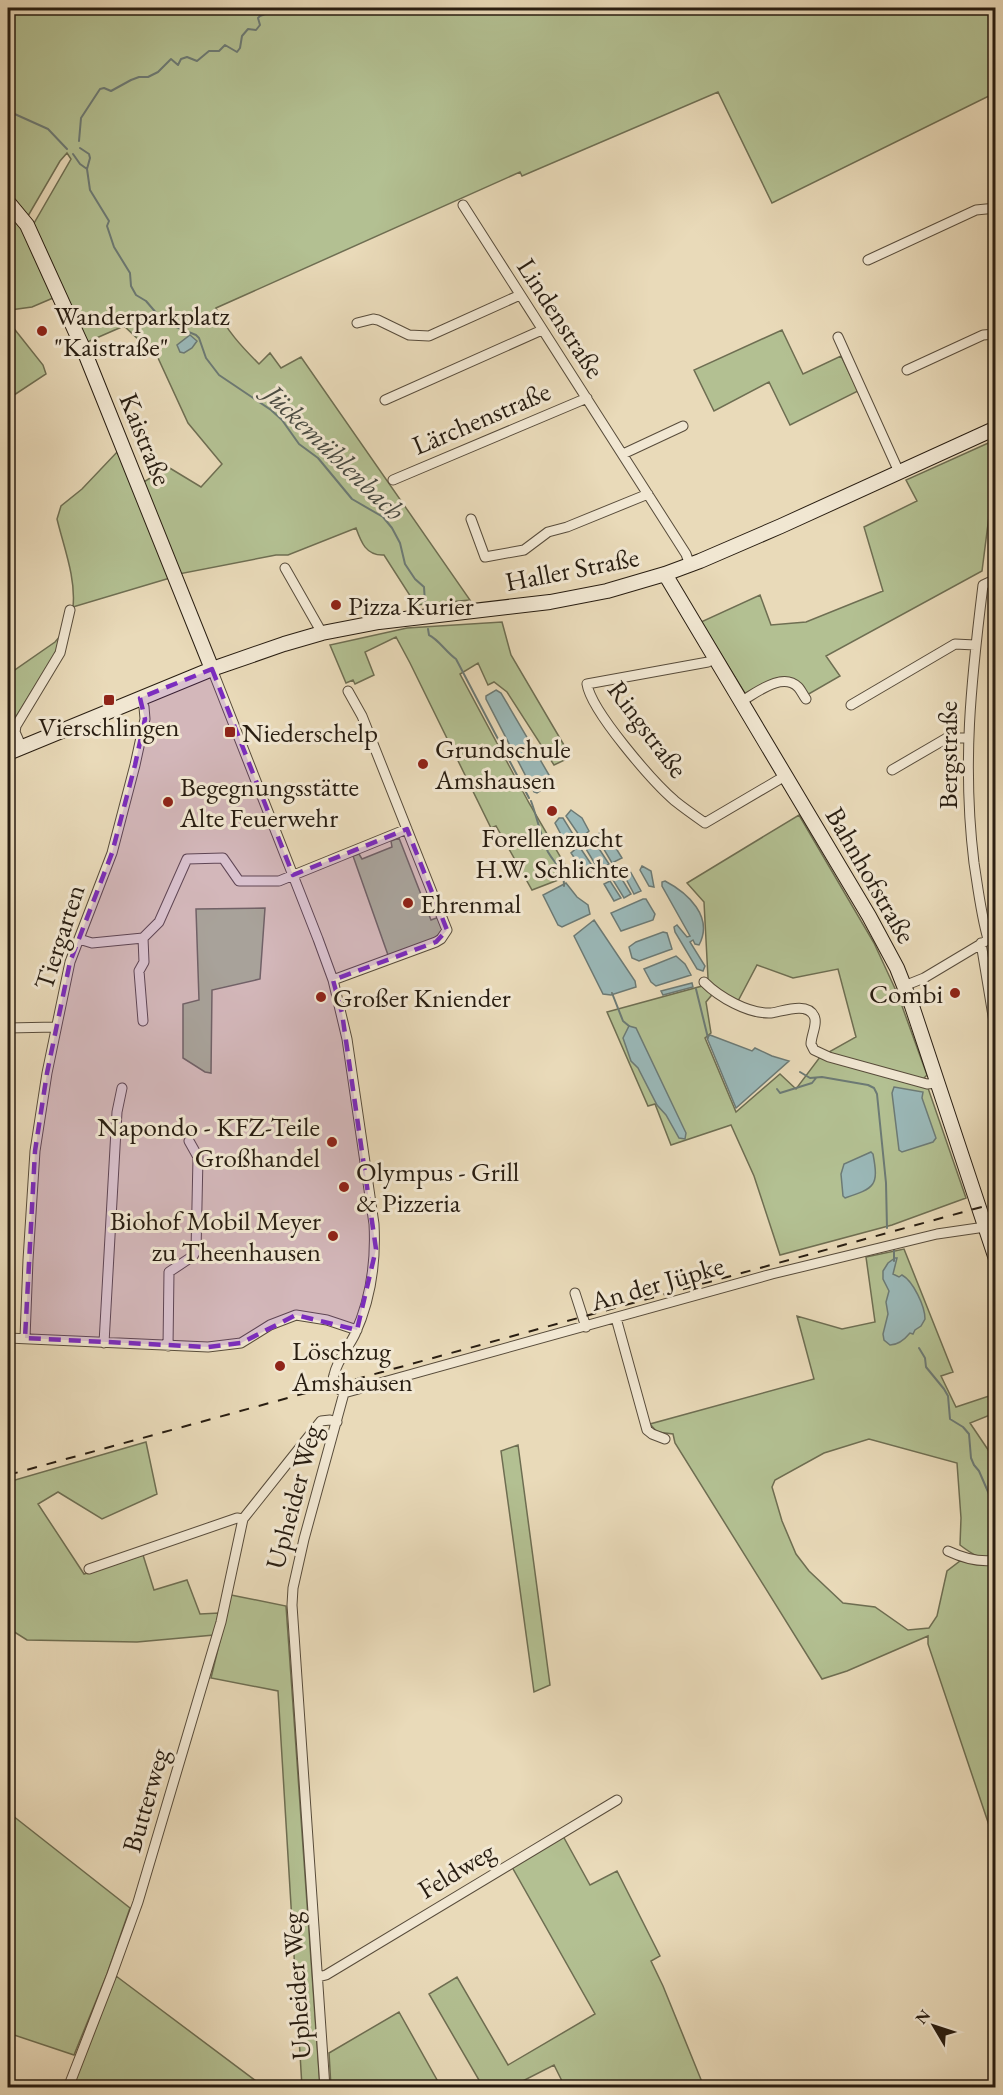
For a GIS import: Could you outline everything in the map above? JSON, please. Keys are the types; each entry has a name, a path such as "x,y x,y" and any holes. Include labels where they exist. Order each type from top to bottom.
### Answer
{"street":[{"name":"Kaistraße","path":"8,202 27,225 83,348 212,669"},
{"name":"Lindenstraße","path":"463,205 623,453 686,554 690,565"},
{"path":"868,260 976,210 996,208"},
{"path":"357,323 373,319 409,334 429,336 520,295"},
{"path":"385,400 542,330"},
{"path":"907,370 983,335 996,334"},
{"path":"838,337 899,472"},
{"name":"Lärchenstraße","path":"393,480 586,398"},
{"path":"623,453 682,426"},
{"name":"Haller Straße","path":"8,753 212,669 322,633 379,622 550,602 607,591 665,574 690,565 996,428"},
{"path":"471,519 485,557 524,550 548,532 567,527 648,494"},
{"path":"285,568 322,633"},
{"name":"Bahnhofstraße","path":"665,574 885,943 904,986 996,1259"},
{"name":"Bergstraße","path":"996,579 983,585 975,645 968,738 969,823 977,885 988,939 996,1035"},
{"path":"22,748 15,732 16,726 60,652 70,610"},
{"path":"851,705 955,644 975,645"},
{"name":"Ringstraße","path":"714,658 708,662 587,684 588,694 596,708 638,761 674,800 705,823 785,776"},
{"name":"Upheider Weg","path":"212,669 333,981 347,1039 374,1224 376,1250 374,1269 357,1330 333,1376 335,1385 344,1393 292,1588 324,2088"},
{"path":"740,702 775,682 784,681 796,685 806,699"},
{"path":"333,981 436,942 445,935 446,925 362,716 348,691"},
{"name":"Tiergarten","path":"25,1338 35,1151 56,1027 70,962 112,853 127,795 145,719 140,698"},
{"path":"892,770 947,738 968,738"},
{"path":"79,939 92,943 143,938 159,922 187,859 223,858 239,881 279,880 407,829"},
{"path":"142,1021 139,971 144,962 143,938"},
{"path":"904,986 924,978 988,939"},
{"path":"704,982 713,991 754,1010 770,1013 796,1008 810,1012 815,1021 811,1044 817,1052 927,1084 938,1083"},
{"path":"8,1028 56,1027"},
{"path":"104,1343 117,1112 122,1088"},
{"path":"168,1346 170,1272 193,1256 196,1251 198,1157 189,1141"},
{"name":"An der Jüpke","path":"344,1393 772,1274 937,1234 985,1227"},
{"path":"575,1293 586,1327"},
{"path":"8,1338 208,1347 241,1343 270,1324 296,1316 327,1320 357,1330"},
{"path":"616,1318 647,1430 665,1439"},
{"name":"Butterweg","path":"68,2088 138,1902 221,1622 243,1519 321,1421 337,1422"},
{"path":"88,1569 237,1518 243,1519"},
{"path":"948,1551 960,1557 986,1562 996,1560"},
{"name":"Feldweg","path":"318,1977 326,1975 617,1800"}],"highlighted area":[{"path":"212,669 293,875 407,829 447,930 436,942 333,980 342,1013 376,1249 357,1330 296,1315 241,1343 208,1347 25,1338 35,1151 47,1073 70,962 112,853 135,765 145,719 140,698"}],"green space":[{"path":"8,8 995,8 995,93 772,203 718,92 522,176 520,172 216,308 230,331 259,364 270,353 281,368 301,357 470,600 416,605 384,555 369,551 362,543 356,528 288,555 276,555 179,574 142,483 168,467 201,487 222,464 188,423 158,358 124,326 85,343 33,225 71,159 67,153 28,216 8,195"},
{"path":"8,208 23,228 53,298 32,307 8,312"},
{"path":"8,321 43,365 46,374 8,399"},
{"path":"782,330 803,374 841,356 858,391 790,425 769,382 714,411 694,370"},
{"path":"995,440 995,469 982,571 826,656 840,676 807,695 799,685 785,677 771,680 746,695 701,622 760,595 771,625 806,622 883,591 864,527 917,501 906,480"},
{"path":"118,451 170,578 73,607 71,574 57,519 61,506 82,489"},
{"path":"502,622 511,655 571,757 554,765 507,692 494,682 488,685 478,663 460,674 529,803 571,875 532,890 496,826 491,828 396,637 365,652 374,675 355,684 353,680 346,683 330,645 407,628"},
{"path":"62,634 57,651 11,725 12,672 55,642"},
{"path":"799,815 874,943 898,995 927,1075 922,1080 928,1088 966,1198 892,1225 780,1255 754,1176 731,1125 671,1145 655,1104 648,1106 607,1012 702,986 708,978 704,902 687,883","holes":["757,965 793,978 838,969 856,1037 820,1057 796,1089 780,1074 736,1112 705,1038 711,1033 706,1002 716,990 738,1001"]},
{"path":"399,838 431,920 439,917 442,930 435,939 388,955 353,856 359,854 362,859 392,847 391,841"},
{"path":"265,908 260,979 212,990 211,1073 205,1072 183,1058 183,1004 199,1000 196,909"},
{"path":"904,1249 953,1372 941,1376 956,1407 995,1394 995,1413 970,1423 995,1460 995,1555 977,1556 960,1545 961,1518 957,1463 869,1439 824,1453 775,1480 772,1487 782,1521 796,1554 809,1571 843,1603 875,1607 908,1630 929,1628 937,1616 947,1571 960,1561 995,1563 995,1843 928,1644 928,1636 847,1671 822,1679 675,1443 673,1434 657,1432 650,1424 814,1379 797,1316 842,1329 875,1322 866,1257"},
{"path":"146,1442 157,1494 102,1519 58,1492 38,1504 84,1574 143,1555 154,1590 187,1580 200,1614 219,1613 214,1635 137,1642 27,1640 8,1628 8,1482"},
{"path":"518,1445 550,1685 534,1692 501,1451"},
{"path":"231,1595 286,1606 320,2087 302,2087 278,1691 211,1678"},
{"path":"8,1812 130,1908 107,1974 74,2055 8,2033"},
{"path":"563,1836 590,1885 617,1871 660,1956 651,1961 704,2087 565,2087 554,2065 511,2087 483,2087 429,1994 457,1977 508,2065 595,2014 512,1867"},
{"path":"116,1976 264,2087 71,2088"},
{"path":"399,2012 441,2087 331,2087 329,2053"}],"water":[{"path":"190,335 197,341 192,348 184,353 180,352 177,345"},
{"path":"496,690 501,693 552,780 551,784 537,793 534,792 486,699 486,696"},
{"path":"571,810 582,818 589,831 581,838 566,816"},
{"path":"559,818 563,818 576,839 568,845 555,823"},
{"path":"602,831 608,835 622,858 612,863 596,836"},
{"path":"592,838 609,864 598,869 583,844"},
{"path":"579,846 595,870 585,874 571,853"},
{"path":"642,866 651,871 654,887 649,886 640,870"},
{"path":"630,871 641,891 634,894 624,875"},
{"path":"620,876 631,894 624,898 613,880"},
{"path":"610,881 621,898 614,901 604,884"},
{"path":"665,881 690,899 701,916 703,935 699,945 693,940 690,942 705,966 703,971 697,969 675,932 674,927 677,925 687,937 690,936 662,886 662,882"},
{"path":"566,883 577,897 588,905 590,914 562,927 558,925 543,895"},
{"path":"646,899 655,914 653,920 621,931 611,913"},
{"path":"594,920 635,981 636,987 611,995 603,994 574,936"},
{"path":"663,932 667,933 672,949 639,961 632,958 629,947"},
{"path":"676,956 685,964 691,975 656,986 651,982 644,969"},
{"path":"692,983 693,987 663,995 661,991"},
{"path":"629,1026 636,1028 686,1133 685,1139 679,1138 666,1115 657,1105 638,1068 631,1061 623,1038"},
{"path":"710,1035 752,1051 755,1048 789,1061 736,1108 707,1038"},
{"path":"894,1087 923,1092 922,1098 936,1138 933,1142 902,1152 899,1150 892,1093"},
{"path":"871,1152 875,1179 869,1188 845,1198 841,1174 844,1164"},
{"path":"897,1258 893,1274 899,1277 902,1275 914,1288 921,1301 925,1319 913,1334 910,1333 896,1344 890,1345 884,1340 883,1334 888,1314 886,1302 889,1291 883,1279 883,1271"}],"waterway":[{"name":"Jückemühlenbach","path":"79,141 81,118 100,89 111,91 131,80 148,77 158,72 171,59 178,65 181,59 187,57 197,61 209,51 219,51 225,45 237,52 242,36 248,29 256,30 260,25 258,18 281,8"},
{"path":"8,111 48,129 67,149"},
{"name":"Jückemühlenbach","path":"80,148 89,154 87,169 90,190 109,221 107,226 114,247 130,273 131,286 136,295 146,301 164,322 196,335 206,358 219,375 271,410 282,420 299,444 318,458 352,499 383,517 400,543 405,564 415,579 424,587 425,602"},
{"path":"73,154 87,169"},
{"name":"Jückemühlenbach","path":"428,629 429,635 456,659 529,798"},
{"name":"Jückemühlenbach","path":"531,801 548,852 561,871 564,886"},
{"name":"Jückemühlenbach","path":"696,989 708,1038"},
{"path":"612,993 623,1021 629,1026"},
{"name":"Jückemühlenbach","path":"800,1072 810,1078 822,1077 874,1088 877,1094 886,1183 887,1228"},
{"path":"777,1089 780,1093 812,1083 816,1078"},
{"name":"Jückemühlenbach","path":"894,1249 894,1261"},
{"name":"Jückemühlenbach","path":"919,1348 925,1358 926,1367 948,1396 950,1419 969,1434 971,1458 996,1505"}],"railway":[{"path":"8,1475 996,1203"}],"place":[{"name":"Wanderparkplatz \"Kaistraße\"","path":"42,331"},
{"name":"Pizza Kurier","path":"336,605"},
{"name":"Vierschlingen","path":"109,700"},
{"name":"Niederschelp","path":"230,732"},
{"name":"Grundschule Amshausen","path":"423,764"},
{"name":"Begegnungsstätte Alte Feuerwehr","path":"168,802"},
{"name":"Forellenzucht H.W. Schlichte","path":"552,811"},
{"name":"Ehrenmal","path":"408,903"},
{"name":"Combi","path":"955,993"},
{"name":"Großer Kniender","path":"321,997"},
{"name":"Napondo - KFZ-Teile Großhandel","path":"332,1142"},
{"name":"Olympus - Grill & Pizzeria","path":"344,1187"},
{"name":"Biohof Mobil Meyer zu Theenhausen","path":"333,1236"},
{"name":"Löschzug Amshausen","path":"280,1366"}]}
